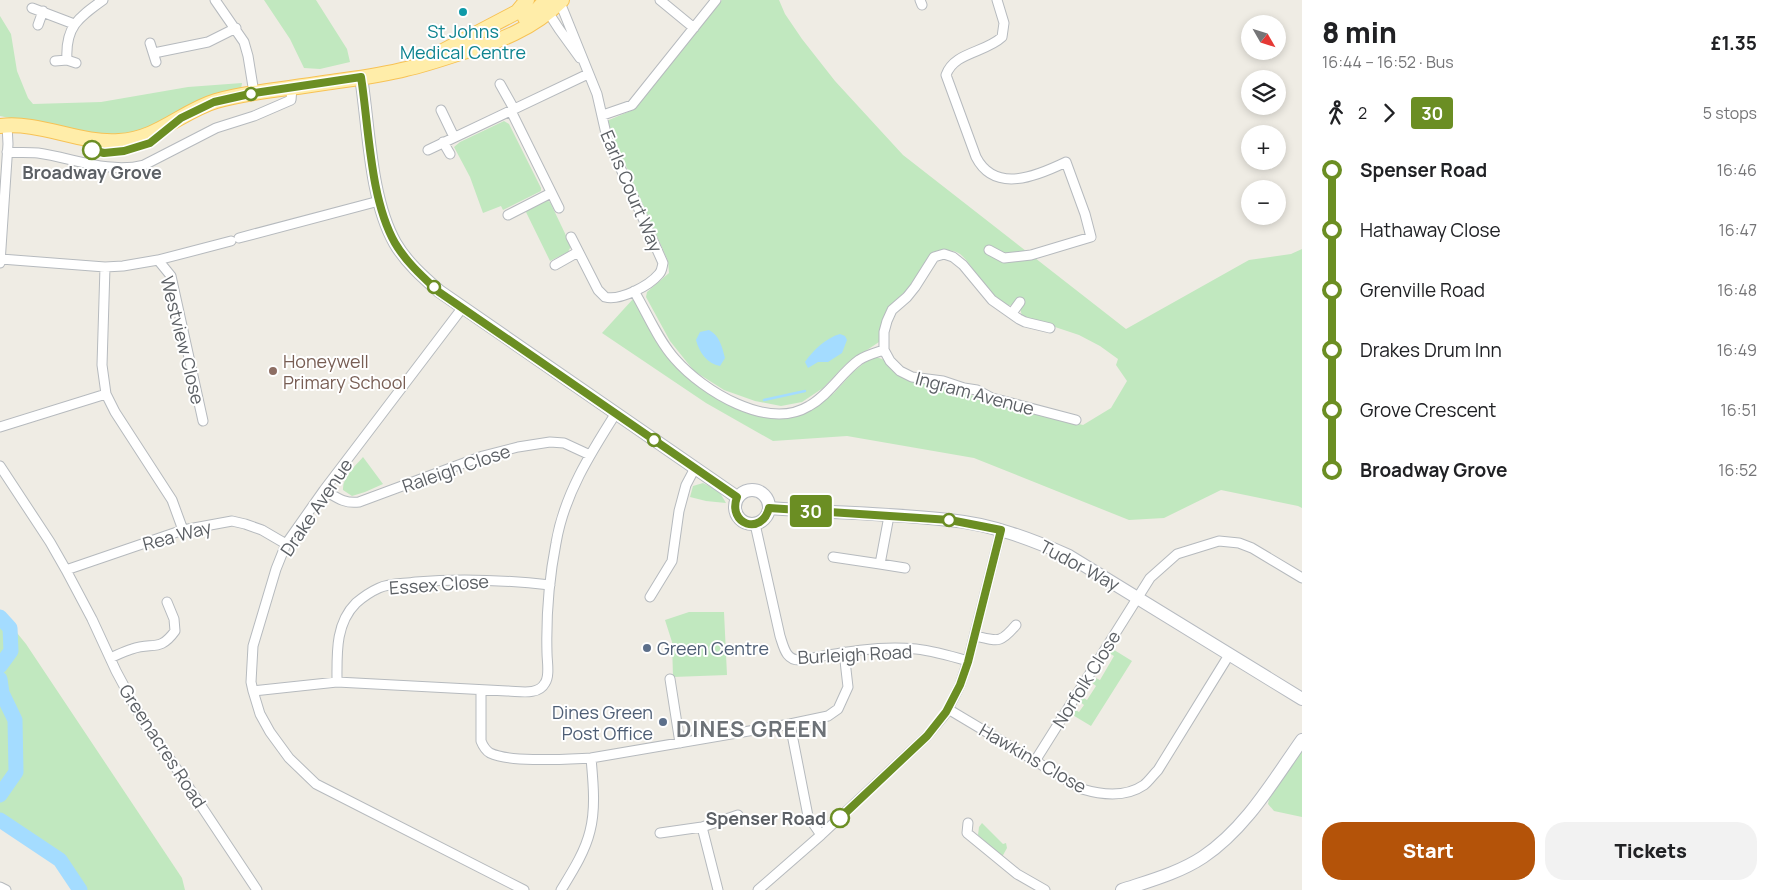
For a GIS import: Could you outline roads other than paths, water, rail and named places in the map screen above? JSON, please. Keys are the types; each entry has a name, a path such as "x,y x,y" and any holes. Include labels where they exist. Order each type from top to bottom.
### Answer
{"main road":[{"path":"405,70 517,12 527,0"},
{"path":"4,126 35,128 104,142 140,138 162,129 214,102 254,93 405,70 489,45 525,28 545,4 561,1"}],"street":[{"path":"55,61 71,62 66,44 74,24 103,0"},
{"path":"215,0 244,42 254,93"},
{"path":"660,0 694,28"},
{"path":"603,115 632,105 716,0"},
{"path":"989,250 1004,258 1031,255 1091,237 1085,214 1066,162 1045,172 1018,179 1003,178 991,174 984,169 976,157 946,75 948,68 954,61 986,48 1002,37 1004,24 997,0"},
{"name":"Earls Court Way","path":"561,1 569,27 597,94 607,138 663,263 661,272 652,281 634,290"},
{"name":"Earls Court Way","path":"545,4 583,62"},
{"path":"32,8 74,24"},
{"path":"38,24 43,12"},
{"path":"150,43 155,58 208,42 236,28"},
{"path":"428,150 588,74"},
{"path":"361,77 379,201 386,223 396,244 420,275 432,286 737,497"},
{"path":"500,84 559,208"},
{"path":"7,152 37,153 94,165 132,168 144,165 216,128 254,116 291,100 292,88"},
{"path":"441,110 454,137"},
{"path":"4,126 7,152 1,261 104,267 123,266 158,260 379,201"},
{"path":"444,142 450,154"},
{"path":"508,215 551,193"},
{"path":"571,237 598,290 604,297 616,298 634,290 674,359 692,375 732,402 771,414 790,414 807,408 819,400 859,360 884,350 884,332 892,310 911,292 934,257 944,254 953,257 963,265 992,300 1025,322 1050,328"},
{"path":"555,265 578,252"},
{"name":"Westview Close","path":"158,260 171,276 203,421"},
{"path":"104,267 102,365 106,394 115,412 172,500 183,530"},
{"path":"1012,313 1020,302"},
{"name":"Drake Avenue","path":"463,307 324,490 286,544 276,569 253,646 251,682 260,714 270,732 289,758 316,784 524,890"},
{"name":"Ingram Avenue","path":"884,350 890,362 900,371 912,377 944,381 977,390 992,398 1076,420"},
{"path":"0,427 106,394"},
{"path":"253,691 337,682 481,690 534,692 538,690 547,679 546,631 550,584 556,542 563,514 568,498 590,455 616,413"},
{"name":"Raleigh Close","path":"324,490 342,501 350,503 359,502 484,456 518,447 550,442 564,443 590,455"},
{"path":"0,466 66,570"},
{"path":"650,597 672,562 686,485 695,468"},
{"path":"753,489 762,492 768,499 769,508 767,515 762,521 755,524 747,524 740,520 735,513 734,505 737,497 744,491 753,489"},
{"name":"Tudor Way","path":"769,508 950,520 1001,530 1028,538 1070,556 1302,698"},
{"path":"880,564 889,516"},
{"name":"Rea Way","path":"66,570 183,530 232,521 262,530 286,544"},
{"name":"Burleigh Road","path":"755,524 784,651 789,657 796,660 844,652 887,648 916,649 945,654 968,662"},
{"path":"758,890 821,835 927,736 948,709 960,685 968,662 1001,530"},
{"name":"Norfolk Close","path":"1035,761 1150,578 1177,554 1220,541 1239,543 1252,548 1302,578"},
{"path":"833,558 905,568"},
{"name":"Greenacres Road","path":"66,570 145,725 172,762 257,890"},
{"name":"Essex Close","path":"337,682 336,647 340,630 355,604 379,588 389,585 473,579 550,584"},
{"path":"110,658 133,648 158,646 168,640 175,631 174,619 167,602"},
{"path":"975,636 993,640 1005,638 1016,625"},
{"path":"481,690 481,741 484,748 489,752 498,756 524,759 562,760 591,758 828,716 838,709 848,687 844,652"},
{"name":"Hawkins Close","path":"948,709 1082,789 1099,794 1119,794 1144,785 1158,770 1229,655"},
{"path":"670,678 680,743"},
{"path":"790,724 808,816 821,835"},
{"path":"1122,890 1172,873 1203,857 1234,832 1302,740"},
{"path":"561,890 584,847 590,830 593,783 591,758"},
{"path":"660,833 697,826 702,827 738,815"},
{"path":"968,824 967,833 1018,874 1044,890"},
{"path":"702,827 718,890"},
{"path":"0,887 6,890"}],"water":[{"path":"709,330 718,339 723,350 725,358 720,366 707,360 697,344 696,340 700,332"},
{"path":"840,334 845,336 847,340 842,353 828,362 818,362 808,368 805,362 812,353 825,341"}],"waterway":[{"path":"764,400 805,391"},
{"path":"0,617 10,628 11,651 0,666"},
{"path":"0,679 2,693 15,720 16,772 0,795"},
{"path":"0,820 60,860 80,890"}],"place":[{"name":"St Johns Medical Centre","path":"463,12"},
{"name":"Broadway Grove","path":"92,150"},
{"name":"Honeywell Primary School","path":"273,371"},
{"name":"Green Centre","path":"647,648"},
{"name":"Dines Green Post Office","path":"663,722"},
{"name":"Spenser Road","path":"840,818"}],"district":[{"name":"DINES GREEN","path":"752,729"}]}
